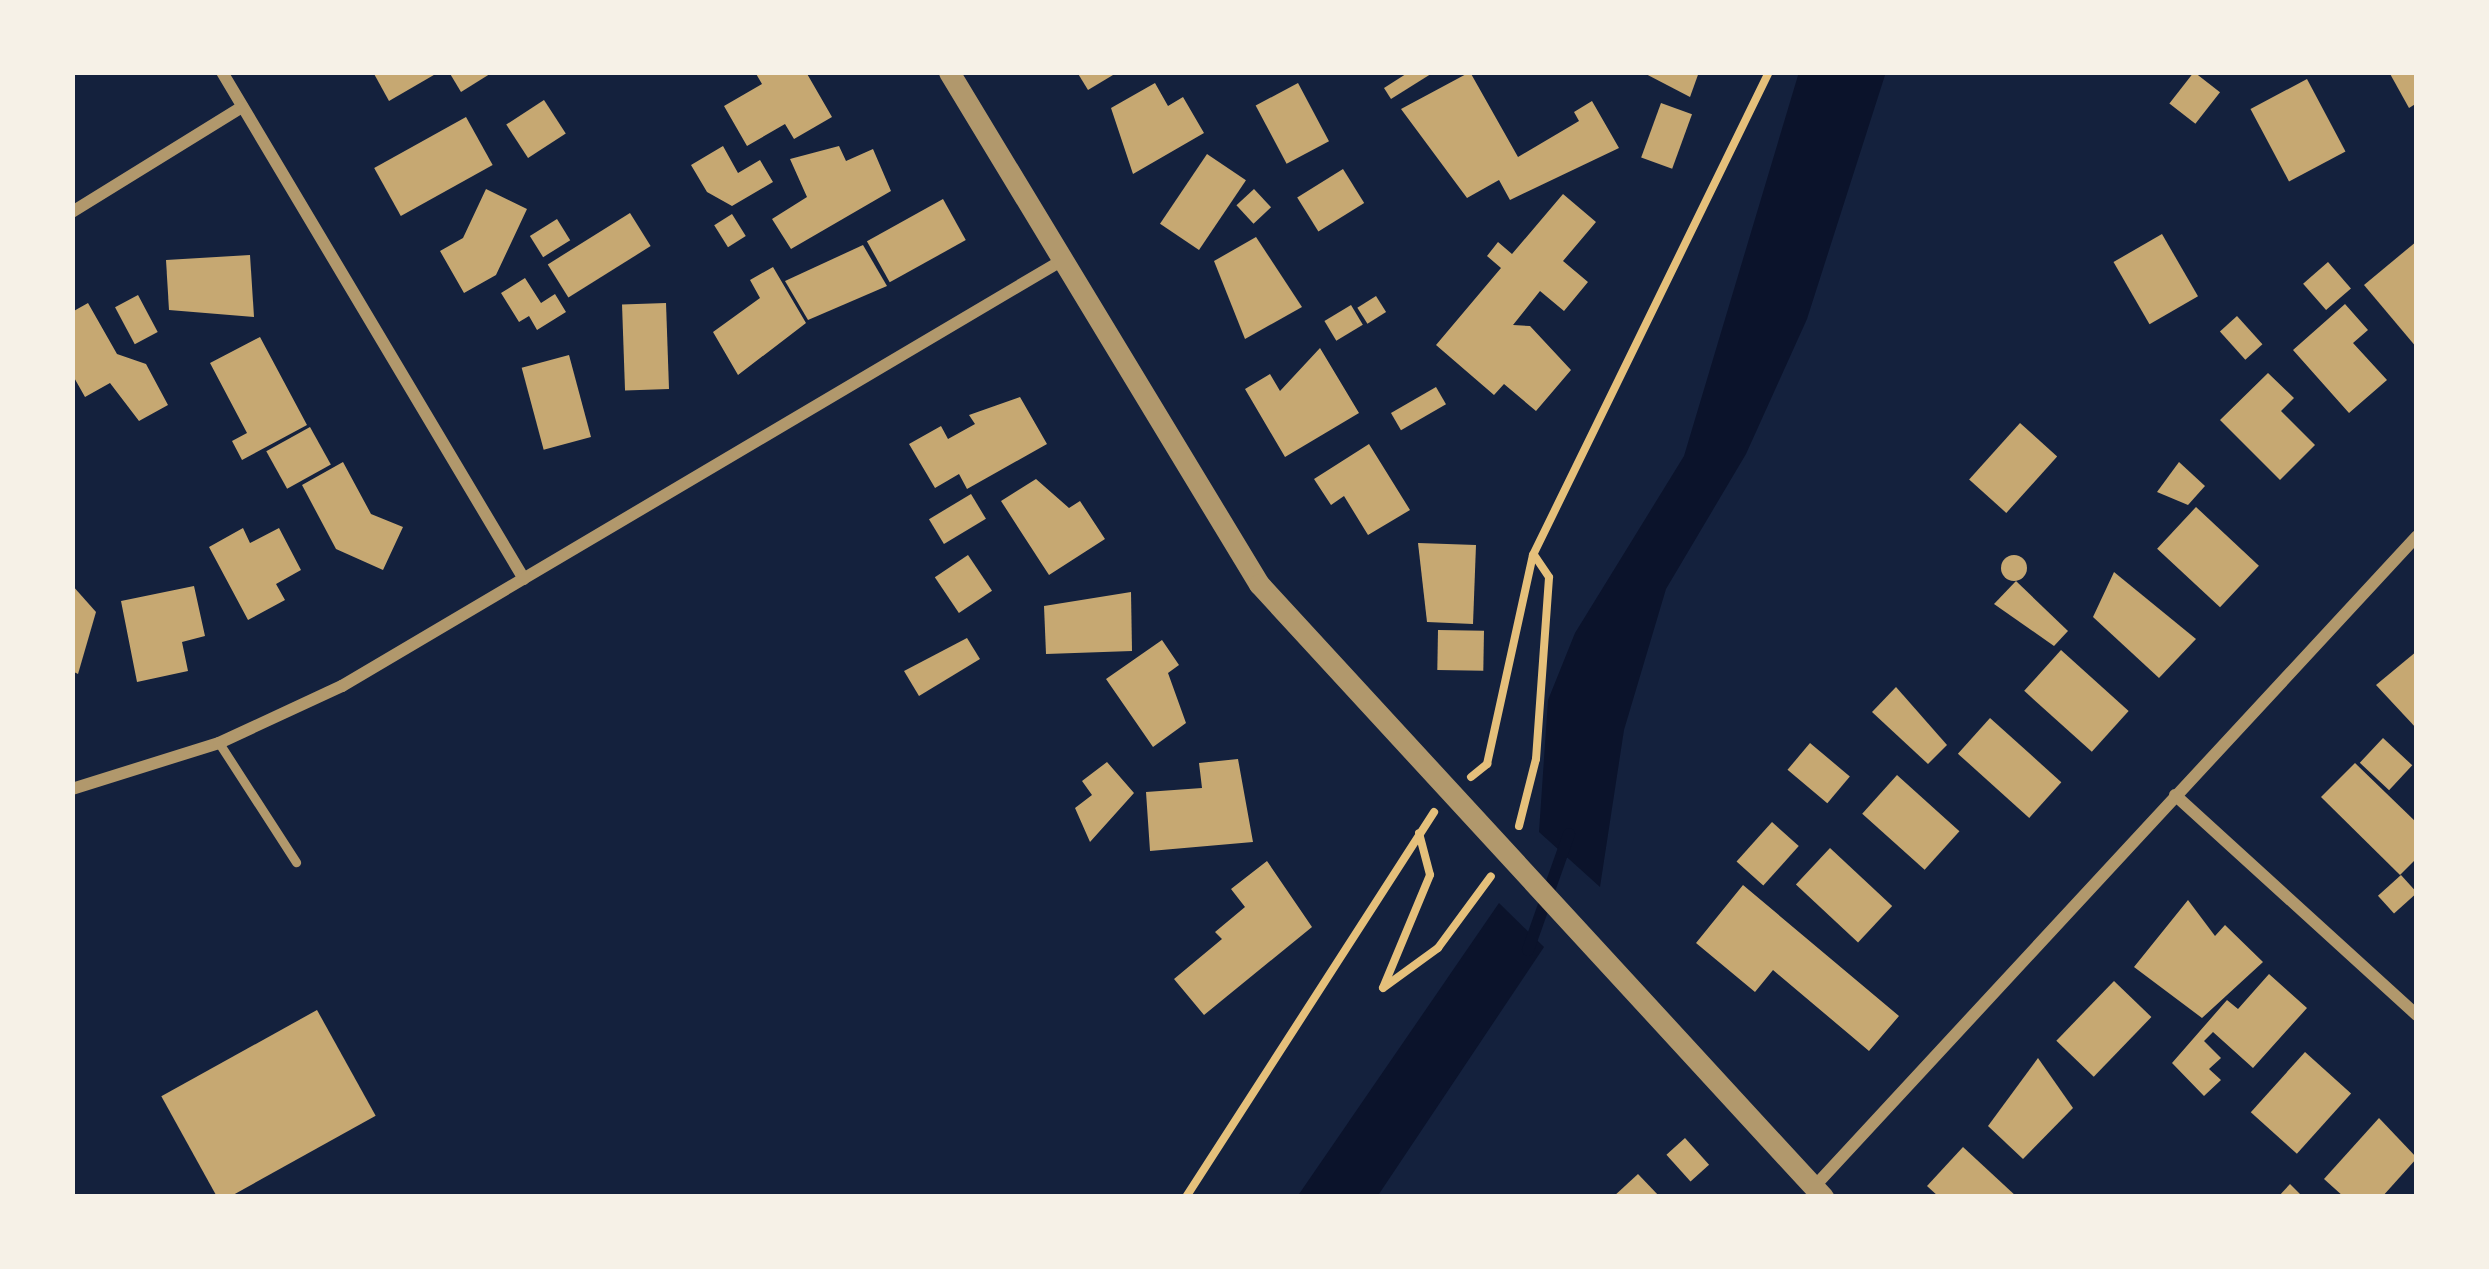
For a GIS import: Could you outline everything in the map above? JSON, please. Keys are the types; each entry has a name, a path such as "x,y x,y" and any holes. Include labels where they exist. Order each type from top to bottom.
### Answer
{"street":[{"path":"222,72 524,579"},
{"path":"949,72 1259,584 1819,1192 2175,795 2417,536"},
{"path":"72,212 242,107"},
{"path":"72,789 220,743 524,579 1061,262"},
{"path":"2175,795 2417,1015"}],"lane":[{"path":"220,743 296,862"}],"path":[{"path":"1186,1197 1450,794 1487,764 1533,555 1768,72"}],"water":[{"path":"1799,72 1886,72 1807,319 1746,454 1666,589 1624,730 1600,887 1539,832 1548,700 1575,633 1684,456"},
{"path":"1499,903 1544,947 1377,1197 1297,1197"}],"building":[{"path":"373,72 439,72 389,101"},
{"path":"449,72 493,72 461,92"},
{"path":"755,72 806,72 832,117 794,139 785,124 747,146 724,106 762,84"},
{"path":"1077,72 1118,72 1088,90"},
{"path":"1409,72 1434,72 1391,99 1384,88"},
{"path":"1470,72 1518,157 1579,121 1574,112 1592,101 1619,148 1510,200 1499,180 1467,198 1401,109"},
{"path":"1642,72 1699,72 1690,97"},
{"path":"2194,72 2220,92 2195,124 2169,104"},
{"path":"2389,72 2417,72 2417,103 2409,108"},
{"path":"2307,79 2345,151 2289,181 2250,109"},
{"path":"1155,83 1168,106 1183,97 1204,133 1133,174 1111,108"},
{"path":"1298,83 1329,141 1287,164 1256,106"},
{"path":"544,100 566,134 528,158 506,125"},
{"path":"1661,103 1692,114 1672,169 1641,158"},
{"path":"466,117 493,165 401,216 374,168"},
{"path":"723,146 738,173 760,160 773,182 732,206 707,192 691,165"},
{"path":"839,146 846,161 873,149 891,191 791,249 772,219 807,197 790,159"},
{"path":"1207,154 1246,180 1199,250 1160,224"},
{"path":"1343,169 1364,203 1318,232 1297,198"},
{"path":"486,189 527,209 496,275 464,293 440,251 463,238"},
{"path":"1254,189 1271,207 1253,224 1236,205"},
{"path":"1563,194 1596,222 1563,261 1588,282 1564,311 1540,291 1513,325 1530,326 1571,370 1536,411 1504,384 1494,395 1436,345 1501,268 1487,256 1498,242 1512,254"},
{"path":"943,199 966,240 890,282 867,241"},
{"path":"630,213 651,246 568,297 548,264"},
{"path":"732,214 746,236 728,247 714,225"},
{"path":"557,219 570,240 543,257 530,236"},
{"path":"2162,234 2198,296 2150,324 2114,262"},
{"path":"1256,237 1302,307 1245,339 1214,261"},
{"path":"2417,241 2417,348 2364,285"},
{"path":"863,245 887,286 808,320 785,281"},
{"path":"250,255 254,317 169,310 166,260"},
{"path":"2328,262 2351,288 2326,310 2303,284"},
{"path":"773,267 806,323 738,375 713,332 760,298 750,280"},
{"path":"525,278 541,303 555,294 566,312 537,330 529,316 519,322 501,293"},
{"path":"138,295 158,332 135,344 115,307"},
{"path":"1376,296 1386,312 1367,324 1357,308"},
{"path":"88,303 117,354 146,364 168,405 139,421 110,383 85,397 72,374 72,312"},
{"path":"666,303 669,389 625,390 622,305"},
{"path":"2345,304 2368,330 2353,343 2387,380 2349,413 2293,350"},
{"path":"1351,305 1363,325 1336,341 1324,321"},
{"path":"2237,316 2262,344 2245,360 2220,331"},
{"path":"260,337 307,425 242,460 232,441 247,433 210,363"},
{"path":"1320,348 1359,413 1285,457 1245,389 1270,374 1280,391"},
{"path":"569,355 591,437 544,450 522,368"},
{"path":"2268,373 2294,398 2281,411 2315,445 2280,480 2220,420"},
{"path":"1436,387 1446,404 1401,430 1391,413"},
{"path":"1020,397 1047,444 967,489 959,474 935,488 909,444 941,426 948,439 975,424 969,415"},
{"path":"2020,423 2057,456 2006,513 1969,479"},
{"path":"310,427 331,465 287,489 266,451"},
{"path":"1369,444 1410,510 1368,535 1344,496 1331,505 1314,479"},
{"path":"343,462 371,514 403,527 383,570 336,549 302,485"},
{"path":"2179,462 2205,486 2188,505 2157,492"},
{"path":"1036,479 1069,508 1080,501 1105,539 1049,575 1001,501"},
{"path":"971,494 986,519 944,544 929,519"},
{"path":"2196,507 2259,566 2220,607 2157,549"},
{"path":"243,528 250,543 279,528 301,570 276,584 285,600 248,620 209,547"},
{"path":"1418,543 1476,545 1473,624 1427,622"},
{"path":"968,555 992,591 959,613 935,577"},
{"path":"2014,555 2027,568 2014,581 2001,568"},
{"path":"2114,572 2196,639 2159,678 2093,617"},
{"path":"2016,581 2068,631 2054,646 1994,604"},
{"path":"72,585 96,612 78,674 72,671"},
{"path":"194,586 205,636 182,642 188,671 137,682 121,601"},
{"path":"1131,592 1132,651 1046,654 1044,606"},
{"path":"1438,630 1484,631 1483,671 1437,670"},
{"path":"967,638 980,659 919,696 904,671"},
{"path":"1162,640 1179,665 1168,673 1186,723 1153,747 1106,679"},
{"path":"2061,650 2129,711 2092,752 2024,691"},
{"path":"2417,651 2417,729 2376,685"},
{"path":"1896,687 1947,745 1928,764 1872,712"},
{"path":"1990,718 2061,782 2029,818 1958,754"},
{"path":"2383,738 2412,765 2389,790 2360,763"},
{"path":"1810,743 1850,776 1827,803 1788,770"},
{"path":"1238,759 1253,842 1150,851 1146,792 1202,788 1199,763"},
{"path":"1107,762 1134,793 1090,842 1075,808 1092,795 1082,781"},
{"path":"2355,763 2417,823 2417,858 2400,875 2321,797"},
{"path":"1897,775 1959,831 1925,870 1862,814"},
{"path":"1772,822 1799,846 1763,885 1737,861"},
{"path":"1830,848 1892,906 1858,943 1796,885"},
{"path":"1267,861 1312,927 1204,1015 1174,979 1222,939 1215,932 1245,907 1231,889"},
{"path":"2401,875 2417,893 2394,914 2378,896"},
{"path":"1743,885 1899,1016 1869,1051 1773,970 1755,992 1696,943"},
{"path":"2188,900 2215,936 2225,925 2263,962 2202,1018 2134,967"},
{"path":"2269,974 2307,1008 2253,1068 2213,1032 2204,1041 2221,1058 2209,1069 2221,1080 2204,1096 2172,1063 2227,1000 2238,1009"},
{"path":"2114,981 2151,1017 2094,1077 2056,1041"},
{"path":"317,1010 376,1116 229,1197 217,1197 161,1096"},
{"path":"2305,1052 2351,1093 2297,1154 2251,1112"},
{"path":"2038,1058 2073,1108 2023,1159 1988,1126"},
{"path":"2379,1118 2417,1158 2382,1197 2344,1197 2324,1179"},
{"path":"1685,1138 1709,1165 1691,1181 1666,1155"},
{"path":"1963,1147 2017,1197 1939,1197 1927,1186"},
{"path":"1638,1174 1660,1197 1613,1197"},
{"path":"2290,1184 2303,1197 2278,1197"}],"waterway":[{"path":"1528,950 1569,834"}]}
